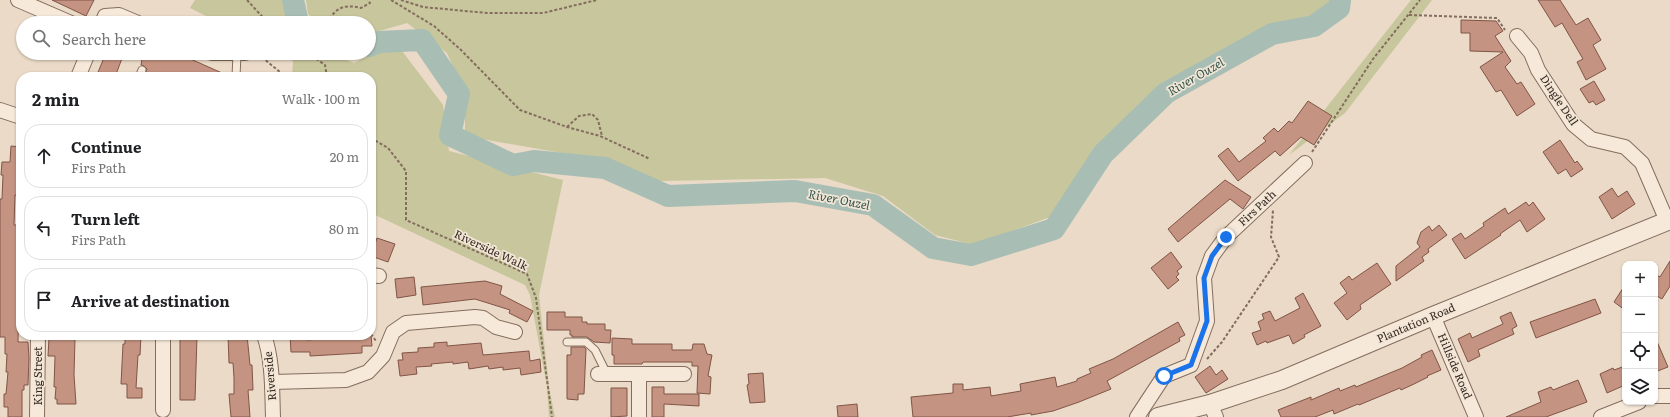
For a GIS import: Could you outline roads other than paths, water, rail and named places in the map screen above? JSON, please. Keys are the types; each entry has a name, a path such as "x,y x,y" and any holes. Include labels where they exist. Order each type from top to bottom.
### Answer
{"street":[{"path":"18,0 55,16"},
{"path":"105,16 119,14 123,16"},
{"name":"Dingle Dell","path":"1517,36 1531,53 1538,70 1573,124 1591,138 1625,147 1642,163 1668,221"},
{"path":"80,72 85,60"},
{"path":"0,110 16,115"},
{"name":"Firs Path","path":"1137,417 1164,376 1191,365 1207,321 1204,278 1212,256 1226,237 1305,163"},
{"name":"Plantation Road","path":"1158,417 1213,411 1282,380 1434,316 1668,221"},
{"name":"Hillside Road","path":"1434,316 1476,417"},
{"path":"272,382 346,380 368,372 383,356 393,332 406,322 475,317 483,318 496,327 515,332"},
{"name":"King Street","path":"37,417 38,340"},
{"path":"162,340 163,410"},
{"name":"Riverside","path":"266,340 272,382 273,417"},
{"path":"602,374 684,374"},
{"path":"639,374 639,417"},
{"path":"1658,396 1670,396"},
{"path":"1601,417 1631,405"}],"lane":[{"path":"237,72 240,60"},
{"path":"567,342 586,342 595,350 602,374"}],"waterway":[{"name":"River Ouzel","path":"293,0 296,16"},
{"name":"River Ouzel","path":"376,43 422,40 459,94 450,135 513,165 534,161 605,168 668,196 795,191 873,205 933,248 971,255 1054,229 1103,154 1166,93 1272,34 1314,26 1339,8 1340,0"}]}
